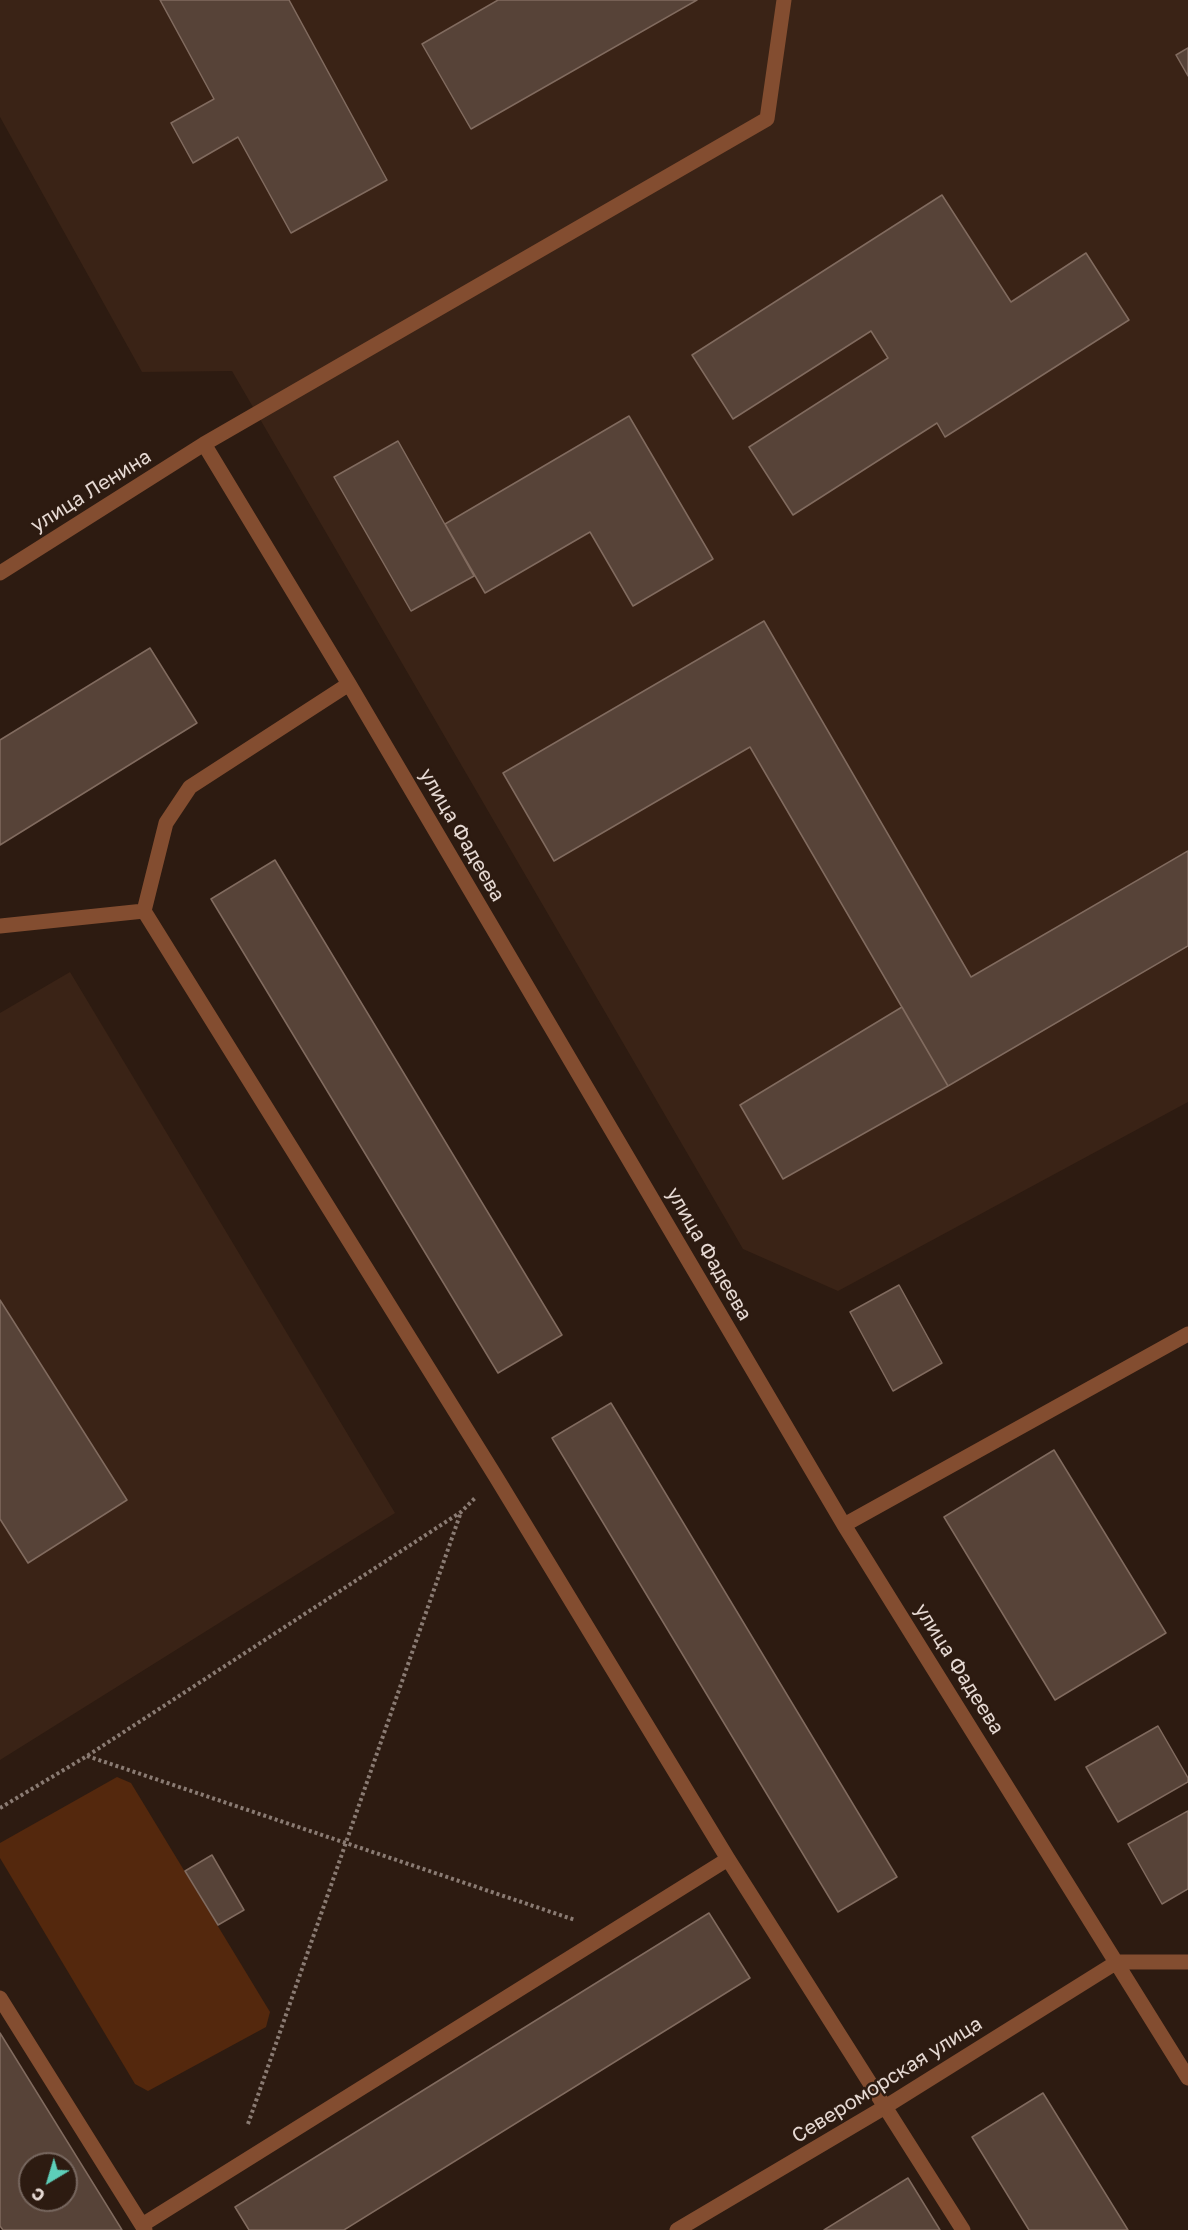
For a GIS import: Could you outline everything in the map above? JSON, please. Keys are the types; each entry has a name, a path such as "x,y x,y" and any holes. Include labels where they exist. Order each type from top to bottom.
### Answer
{"street":[{"name":"улица Ленина","path":"0,573 204,444 766,119 784,0"},
{"name":"улица Фадеева","path":"204,444 349,684 844,1525 1188,2078"},
{"path":"349,684 190,787 165,823 144,911 496,1477 728,1859 963,2230"},
{"path":"0,926 144,911"},
{"path":"844,1525 1188,1334"},
{"path":"0,1998 144,2227 233,2168 728,1859"},
{"path":"1117,1962 1188,1962"},
{"name":"Североморская улица","path":"677,2230 885,2107 1117,1962"}],"path":[{"path":"0,1808 87,1756 461,1512 496,1477"},
{"path":"233,2168 461,1512"},
{"path":"87,1756 611,1932"}],"shaded area":[{"path":"0,0 1188,0 1188,1102 838,1291 743,1249 232,371 142,372 0,117"},
{"path":"70,972 395,1513 0,1760 0,1013"},
{"path":"117,1777 131,1783 270,2012 266,2027 148,2091 135,2084 0,1858 0,1843"}],"building":[{"path":"160,0 289,0 387,180 291,233 238,137 193,163 171,123 214,99"},
{"path":"498,0 697,0 471,129 422,44"},
{"path":"1188,48 1188,76 1176,55"},
{"path":"942,195 1011,302 1086,253 1129,320 945,437 937,423 793,515 749,447 888,358 871,331 733,419 692,355"},
{"path":"629,416 713,559 633,606 590,532 485,593 445,524"},
{"path":"398,441 474,576 411,611 334,477"},
{"path":"764,621 971,977 1188,851 1188,946 948,1086 750,747 554,861 503,773"},
{"path":"150,648 197,723 0,845 0,740"},
{"path":"275,860 562,1335 498,1373 211,899"},
{"path":"902,1007 948,1086 783,1179 740,1105"},
{"path":"899,1285 942,1363 893,1391 850,1312"},
{"path":"0,1300 127,1500 28,1563 0,1519"},
{"path":"611,1403 897,1877 838,1912 552,1438"},
{"path":"1054,1450 1166,1633 1055,1700 944,1517"},
{"path":"1158,1726 1188,1778 1188,1782 1118,1822 1086,1767"},
{"path":"1188,1811 1188,1889 1162,1904 1128,1844"},
{"path":"212,1855 244,1910 218,1925 185,1871"},
{"path":"709,1913 750,1978 344,2230 249,2230 235,2207"},
{"path":"0,2033 74,2152 18,2152 18,2212 78,2212 78,2159 122,2230 3,2230 0,2226"},
{"path":"1043,2093 1128,2230 1029,2230 972,2137"},
{"path":"908,2178 940,2230 824,2230"}]}
